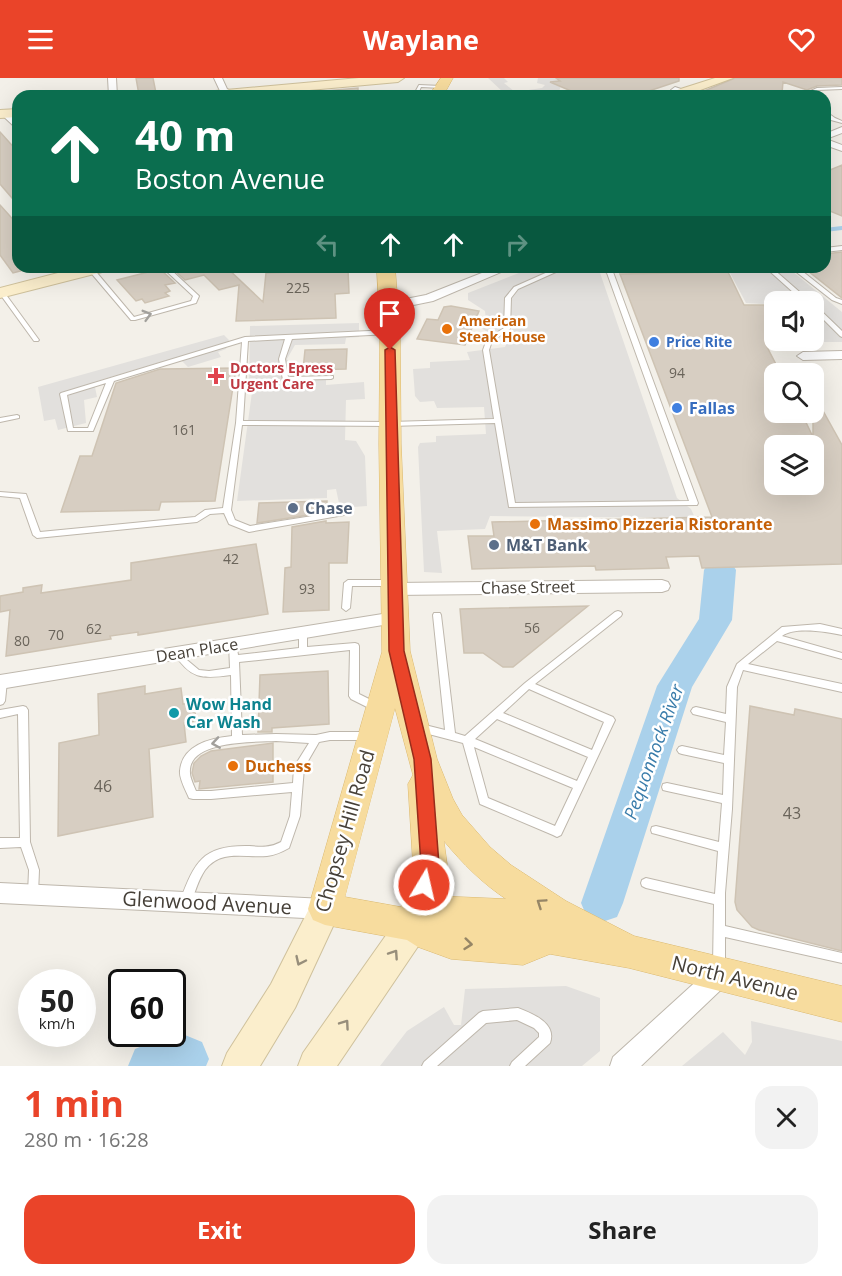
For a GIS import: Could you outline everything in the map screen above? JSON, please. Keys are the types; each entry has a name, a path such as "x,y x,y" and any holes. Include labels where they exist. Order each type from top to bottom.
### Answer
{"main road":[{"path":"282,90 398,78"},
{"path":"688,90 710,78"},
{"path":"692,90 727,78"},
{"path":"1,290 51,273"},
{"path":"1,290 72,273"},
{"path":"316,1066 413,925 430,865 422,759 396,651 390,332 386,273"},
{"name":"Chopsey Hill Road","path":"240,1066 283,996 325,909 396,651"},
{"path":"422,759 439,804 451,825 478,857 499,876 554,912 629,951"},
{"name":"Glenwood Avenue","path":"325,909 413,925 430,935 451,942 523,948 549,937 629,951"},
{"name":"North Avenue","path":"629,951 842,1004"}],"street":[{"path":"389,306 429,298 492,273"},
{"path":"803,356 842,355"},
{"name":"Chase Street","path":"393,586 662,586"},
{"name":"Dean Place","path":"1,681 178,653 235,651 303,642 395,618"},
{"name":"Glenwood Avenue","path":"0,893 325,909"},
{"path":"622,1066 670,1024 720,975"}],"lane":[{"path":"418,90 420,86 441,87"},
{"path":"815,90 842,88"},
{"path":"97,273 133,319 194,302 196,297 171,273"},
{"path":"550,273 516,288 508,298 507,329 489,340 486,350 512,505 694,503 608,273"},
{"path":"775,273 795,291"},
{"path":"801,273 834,299 842,302"},
{"path":"1,290 36,340"},
{"path":"824,317 842,335"},
{"path":"111,380 91,430 70,430 63,394 245,339 390,332"},
{"path":"289,337 282,359 285,379 331,377"},
{"path":"245,339 239,423 227,510 232,522 249,529 344,513"},
{"path":"0,420 17,417"},
{"path":"239,423 390,424 498,421"},
{"path":"0,494 23,496 37,535 197,519 208,512 227,510"},
{"path":"346,608 348,583 393,586"},
{"path":"467,740 528,685 618,614"},
{"path":"437,615 450,735"},
{"path":"720,975 720,900 732,687 740,666 785,629 820,627 842,632"},
{"path":"775,638 842,656"},
{"path":"297,787 193,795 183,775 185,761 200,746 261,737 316,739 376,723 354,696 355,646 303,642"},
{"path":"235,651 237,740"},
{"path":"178,653 187,668 199,675 236,671"},
{"path":"740,666 842,688"},
{"path":"0,701 1,681"},
{"path":"467,740 484,801 557,832 610,720 528,685"},
{"path":"0,714 23,710 25,842 34,870 33,894"},
{"path":"696,711 731,718"},
{"path":"495,714 594,755"},
{"path":"415,726 467,740 579,786"},
{"path":"186,902 197,872 210,855 228,849 273,852 285,845 295,816 299,767 316,739"},
{"path":"682,750 729,760"},
{"path":"667,787 727,800"},
{"path":"656,830 724,848"},
{"path":"0,843 25,842"},
{"path":"646,883 720,900"},
{"path":"719,930 842,958"},
{"path":"428,1066 483,1017 518,1014 538,1024 544,1030 546,1039 516,1066"}],"shaded area":[{"path":"488,78 504,78 508,82 504,83 513,90 501,90"},
{"path":"538,78 563,78 560,90 528,90 542,88 545,85 537,83"},
{"path":"519,273 600,273 677,498 691,509 695,518 490,516 485,529 437,531 442,573 424,572 418,447 420,443 436,442 436,436 486,434 484,407 437,408 434,401 420,402 415,396 413,369 430,368 430,362 470,360 467,352 505,347 508,340 515,340 513,335 488,332 479,327 486,320 485,311 468,300 468,293"},
{"path":"730,273 794,273 816,291 764,291 764,304 746,303"},
{"path":"824,297 842,312 842,342 824,342"},
{"path":"359,323 359,337 346,338 345,344 295,345 287,359 295,377 326,377 326,385 364,382 365,399 346,400 345,440 356,441 365,456 367,506 340,508 336,489 327,490 327,498 237,501 253,385 249,385 250,326"},
{"path":"224,335 229,340 226,349 218,352 221,357 188,367 178,357 94,382 97,397 84,400 86,423 58,430 55,419 44,421 38,387"},
{"path":"566,986 600,998 600,1051 582,1066 380,1066 407,1031 444,1007 454,1025 461,1025 465,989"},
{"path":"751,1021 842,1041 842,1066 682,1066 723,1032 745,1055 752,1042"}],"building":[{"path":"136,78 153,78 155,90 138,90"},
{"path":"556,78 679,78 679,81 652,90 569,90 550,82 560,81"},
{"path":"735,78 842,78 842,85 817,86 807,90 783,82 782,90 706,90"},
{"path":"0,132 12,145 12,198 0,184"},
{"path":"842,165 842,216 831,211 831,170"},
{"path":"0,205 12,218 12,272 0,255"},
{"path":"842,252 842,298 811,273 831,273 831,253"},
{"path":"144,273 164,273 175,283 165,285 170,291 165,293 169,296 145,303 142,299 136,301 117,280"},
{"path":"177,273 232,273 263,302 266,273 348,273 349,293 335,294 336,318 236,321 239,285 219,290 204,275 185,280"},
{"path":"728,273 744,305 764,305 764,351 769,351 775,363 764,363 764,423 806,423 812,435 764,435 764,495 824,495 824,435 813,435 813,423 824,423 824,413 842,445 842,564 702,568 699,556 666,557 669,568 596,570 595,566 472,569 468,536 494,536 492,522 712,517 620,274"},
{"name":"American Steak House","path":"444,307 479,311 465,345 417,339 427,319 438,320"},
{"path":"347,349 346,369 303,370 305,350"},
{"path":"236,368 215,501 161,502 159,510 61,512 80,456 92,456 116,383 160,369"},
{"name":"Chase","path":"327,501 327,512 257,523 259,503"},
{"path":"326,521 326,523 349,522 347,563 329,563 329,610 283,612 285,568 291,567 292,527"},
{"path":"256,544 268,614 138,635 138,632 110,636 111,639 6,656 10,610 0,612 0,596 23,592 23,588 42,585 41,593 131,580 131,563"},
{"path":"588,606 513,667 503,667 483,653 464,653 460,609"},
{"path":"328,671 329,724 272,728 272,732 258,732 260,675"},
{"path":"145,686 145,694 181,688 183,704 194,702 196,721 184,723 186,742 149,749 153,817 58,836 59,743 99,735 98,694"},
{"path":"750,706 794,715 795,709 842,719 842,951 759,930 752,927 737,910 735,902"},
{"name":"Duchess","path":"273,743 273,782 199,789 200,781 195,782 192,773 194,763 211,751"}],"waterway":[{"name":"Pequonnock River","path":"831,229 842,228"},
{"name":"Pequonnock River","path":"602,903 675,686 715,620 720,570"},
{"name":"Pequonnock River","path":"152,1066 185,1059"}],"place":[{"name":"American Steak House","path":"447,329"},
{"name":"Price Rite","path":"654,342"},
{"name":"Doctors Epress Urgent Care","path":"216,376"},
{"name":"Fallas","path":"677,408"},
{"name":"Chase","path":"293,508"},
{"name":"Massimo Pizzeria Ristorante","path":"535,524"},
{"name":"M&T Bank","path":"494,545"},
{"name":"Wow Hand Car Wash","path":"174,713"},
{"name":"Duchess","path":"233,766"}],"route":[{"path":"390,350 396,651 422,759 430,865 424,885"}]}
